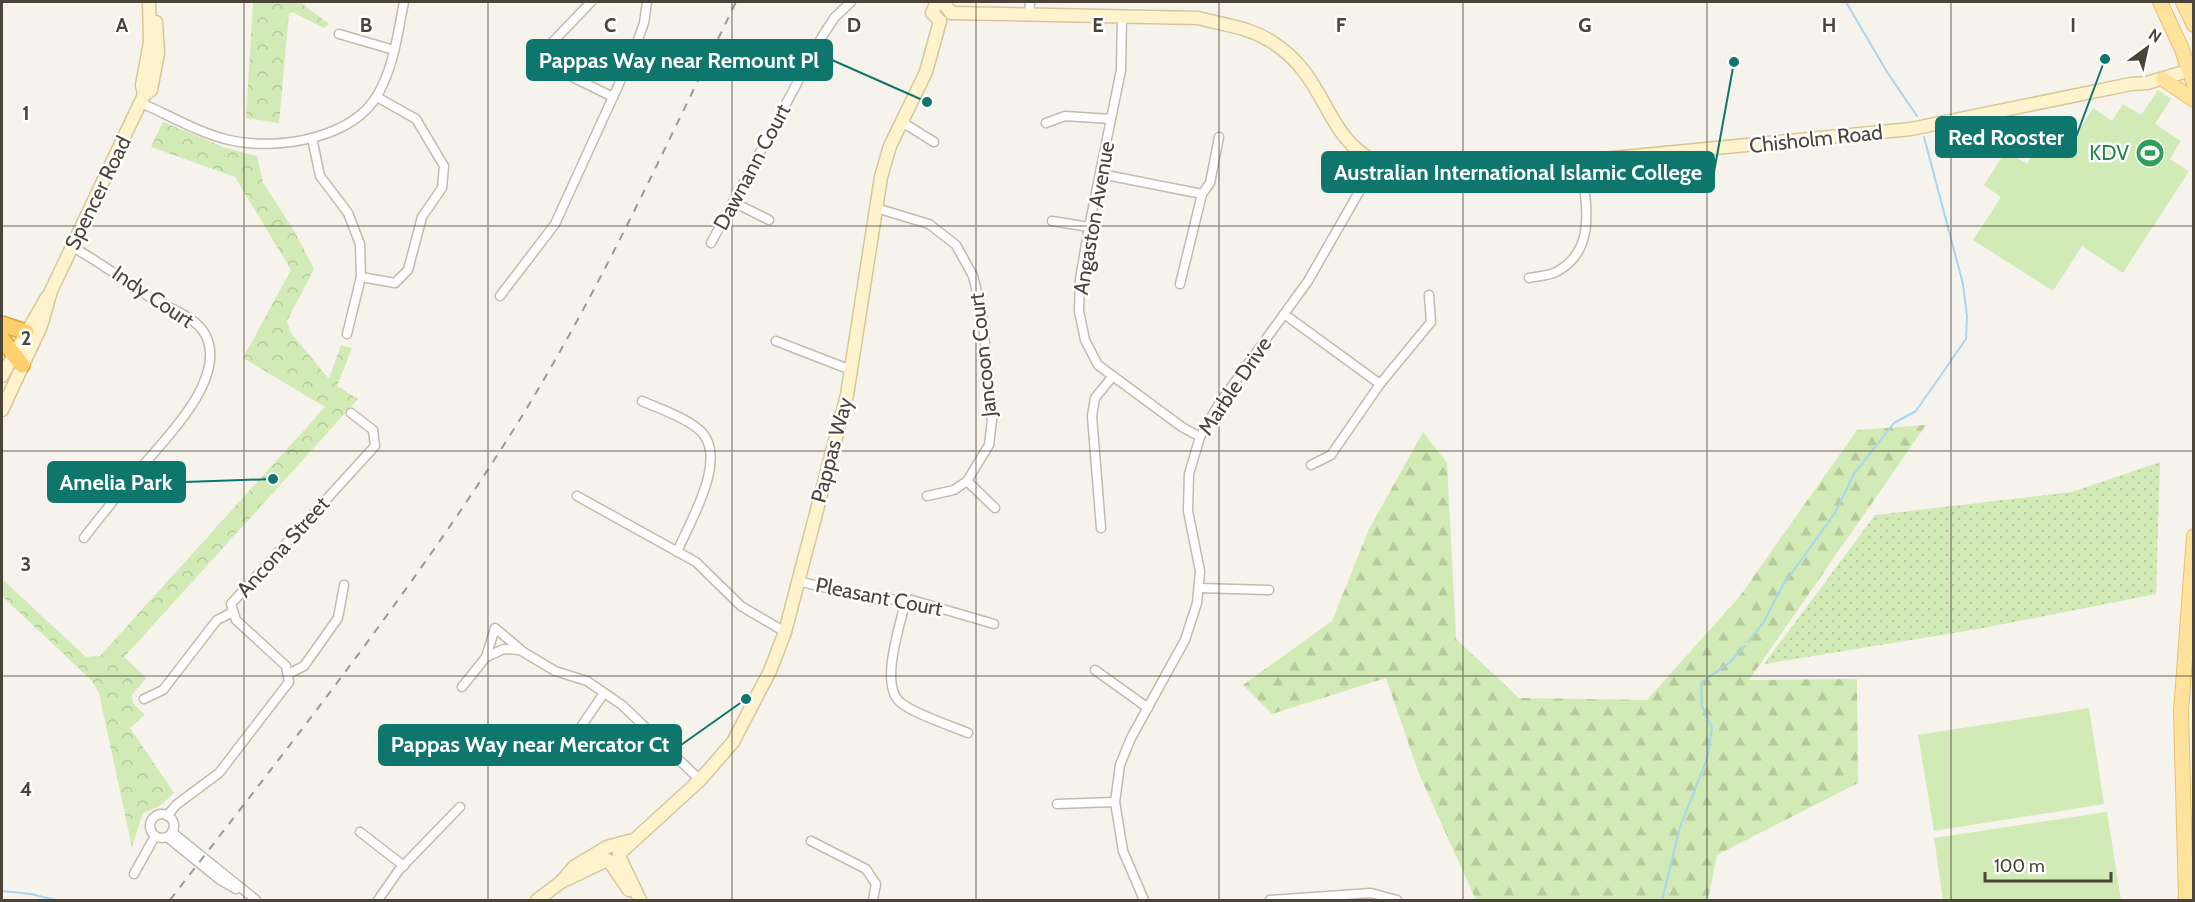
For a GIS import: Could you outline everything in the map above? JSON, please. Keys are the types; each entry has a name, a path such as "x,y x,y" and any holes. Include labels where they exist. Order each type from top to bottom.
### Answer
{"highway":[{"path":"2,324 26,332"},
{"path":"2,339 18,360"}],"main road":[{"path":"2160,2 2192,70"},
{"path":"2183,2 2193,24"},
{"path":"2163,79 2193,100"},
{"path":"2187,900 2182,808 2181,712 2193,536"}],"street":[{"name":"Spencer Road","path":"2,410 26,332 51,291 142,99 142,85 154,42 149,2"},
{"path":"142,99 227,140 272,143 312,138 352,122 377,97 394,50 404,2"},
{"path":"591,2 545,50 550,66 613,97"},
{"path":"500,296 555,224 634,51 644,23 647,2"},
{"name":"Dawnann Court","path":"711,243 823,35 835,17 851,2"},
{"path":"939,2 948,6 951,13 946,20 940,21 932,13 933,7 939,2"},
{"name":"Chisholm Road","path":"951,13 1029,8 1122,16 1198,18 1238,26 1273,42 1299,67 1334,123 1347,139 1375,164 1403,174 1428,176 1581,163 1911,129 2192,70"},
{"name":"Angaston Avenue","path":"1122,16 1121,70 1089,227 1080,279 1079,311 1085,340 1098,365 1182,427 1200,437"},
{"name":"Pappas Way","path":"537,900 561,882 574,867 612,855 638,837 700,780 737,734 770,671 785,632 847,395 876,208 890,146 926,72 940,21"},
{"path":"339,34 394,50"},
{"name":"Chisholm Road","path":"2131,84 2163,79 2192,70"},
{"path":"361,277 395,283 408,270 422,217 444,181 442,159 422,126 408,114 377,97"},
{"path":"1046,123 1065,116 1111,119"},
{"path":"902,122 934,142"},
{"path":"1180,284 1202,194 1210,183 1219,137"},
{"path":"312,138 320,176 348,213 360,244 361,277 348,334"},
{"path":"1529,278 1556,273 1574,257 1585,239 1587,217 1581,163"},
{"name":"Marble Drive","path":"1144,900 1123,851 1115,802 1120,765 1185,640 1197,603 1200,571 1188,511 1189,474 1200,437 1220,404 1308,281 1375,164"},
{"path":"1101,174 1202,194"},
{"path":"733,202 769,220"},
{"name":"Jancoon Court","path":"876,208 929,224 956,245 973,276 982,312 992,420 989,445 966,481"},
{"path":"1052,221 1089,227"},
{"name":"Indy Court","path":"72,247 101,262 152,298 197,324 205,334 209,348 207,372 185,416 84,538"},
{"name":"Spencer Road","path":"2,376 18,360 41,326 51,291"},
{"path":"1311,465 1331,455 1380,384 1431,322 1429,295"},
{"path":"1284,314 1380,384"},
{"path":"776,341 851,370"},
{"path":"1101,528 1092,416 1095,398 1113,376"},
{"path":"642,401 697,428 709,440 712,471 677,552"},
{"name":"Ancona Street","path":"288,674 286,666 236,620 231,604 375,446 373,429 351,413"},
{"path":"927,496 954,490 966,481 995,508"},
{"path":"577,496 696,562 741,606 785,632"},
{"name":"Pleasant Court","path":"798,581 873,599 906,599 994,624"},
{"path":"167,816 176,805 219,773 289,682 288,674 304,666 338,618 344,585"},
{"path":"1199,588 1269,590"},
{"path":"906,599 890,670 892,688 899,702 968,733"},
{"path":"144,699 163,690 217,620 233,612"},
{"path":"462,687 486,657 495,628 520,650 555,671 586,681 622,705 700,780"},
{"path":"486,657 504,649 520,650"},
{"path":"1095,670 1148,708"},
{"path":"561,756 604,693"},
{"path":"1057,804 1115,802"},
{"path":"378,900 404,866 460,807"},
{"path":"155,836 151,829 151,822 160,815 167,816 173,825 170,834"},
{"path":"360,832 404,866"},
{"path":"155,836 170,834"},
{"path":"170,834 220,880 256,900"},
{"path":"134,874 155,836"},
{"path":"811,841 866,869 876,884 873,900"},
{"path":"612,855 638,900"},
{"path":"1270,900 1371,893 1397,900"}],"green space":[{"path":"253,2 300,2 329,24 324,28 292,12 289,14 279,123 246,118"},
{"path":"2158,90 2171,99 2155,124 2181,141 2170,159 2189,171 2123,273 2082,246 2053,291 1973,240 2001,197 1984,185 2006,151 2027,164 2054,123 2075,136 2093,108 2112,121 2123,104 2141,115"},
{"path":"163,122 226,148 257,156 263,183 293,229 314,269 287,321 291,333 329,379 341,345 352,348 337,386 358,399 124,657 146,678 132,695 133,703 145,715 130,728 174,793 160,806 143,813 132,847 99,693 92,681 2,596 2,579 86,657 100,656 325,407 243,358 291,270 235,177 151,147"},
{"path":"1926,425 1749,680 1857,679 1858,783 1717,855 1708,900 1476,900 1419,774 1386,678 1272,714 1243,685 1332,621 1369,529 1423,432 1447,463 1456,639 1519,698 1647,700 1740,596 1857,430"},
{"path":"2160,462 2156,594 1978,629 1764,664 1875,515 2072,492"},
{"path":"2089,708 2104,804 1934,831 1918,735"},
{"path":"2107,812 2121,900 1943,900 1934,838"}],"waterway":[{"path":"1846,2 1887,72 1917,116"},
{"path":"1748,642 1763,623 1783,585 1835,513 1854,474 1894,423 1916,411 1966,339 1967,316 1963,284 1924,137"},
{"path":"1662,900 1680,827 1707,759 1712,728 1702,706 1701,683 1730,662 1745,646"},
{"path":"2,891 31,894 55,900"}],"railway":[{"path":"170,900 391,610 514,429 603,272 736,2"}],"place":[{"name":"Red Rooster","path":"2105,59"},
{"name":"Australian International Islamic College","path":"1734,62"},
{"name":"Pappas Way near Remount Pl","path":"927,102"},
{"name":"KDV","path":"2150,153"},
{"name":"Amelia Park","path":"273,479"},
{"name":"Pappas Way near Mercator Ct","path":"746,699"}]}
